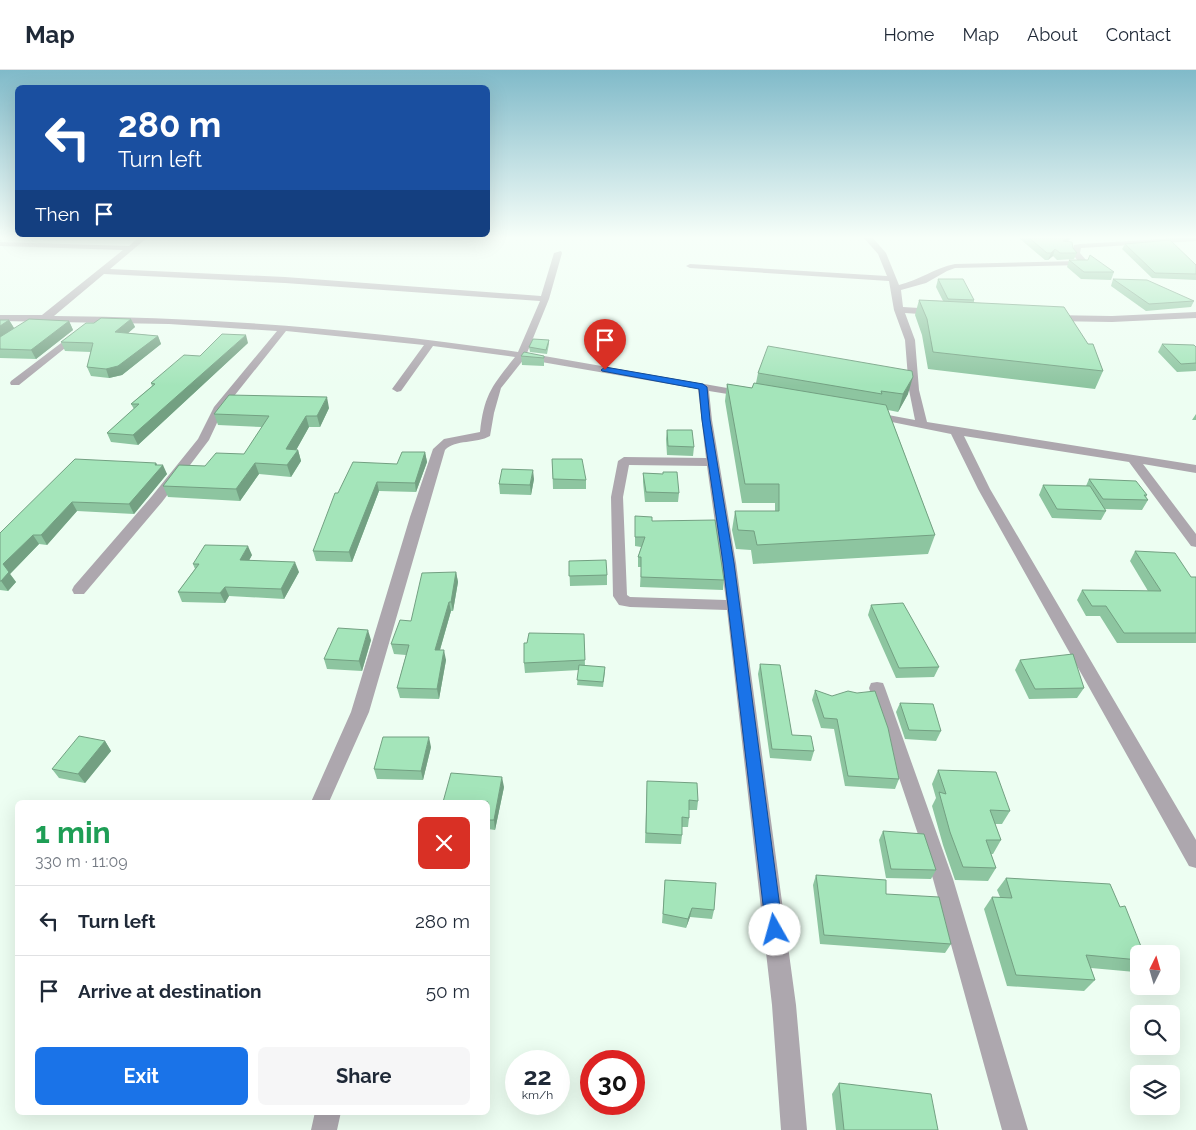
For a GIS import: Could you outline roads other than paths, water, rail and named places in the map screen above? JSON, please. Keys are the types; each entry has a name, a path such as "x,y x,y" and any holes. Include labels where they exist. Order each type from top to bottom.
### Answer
{"street":[{"path":"23,328 42,318 84,286"},
{"path":"373,286 545,299"},
{"path":"321,800 360,712 439,448 447,441 479,438 486,434 488,413 496,388 521,356 549,286"},
{"path":"906,286 896,289 899,310 910,340 914,390 922,424"},
{"path":"899,310 948,313"},
{"path":"1039,318 1112,319 1196,315"},
{"path":"0,318 96,319 284,328 430,343 521,356 757,396"},
{"path":"15,382 96,319"},
{"path":"79,590 157,499 203,440 218,409 284,328"},
{"path":"397,389 430,343"},
{"path":"703,387 712,462 734,605 784,1005 794,1130"},
{"path":"863,414 956,431 1196,469"},
{"path":"956,431 984,489 1196,859"},
{"path":"1134,460 1196,543"},
{"path":"712,462 624,461 618,497 620,596 624,601 630,602 734,605"},
{"path":"877,688 944,879 1015,1130"},
{"path":"324,1130 327,1115"}]}
